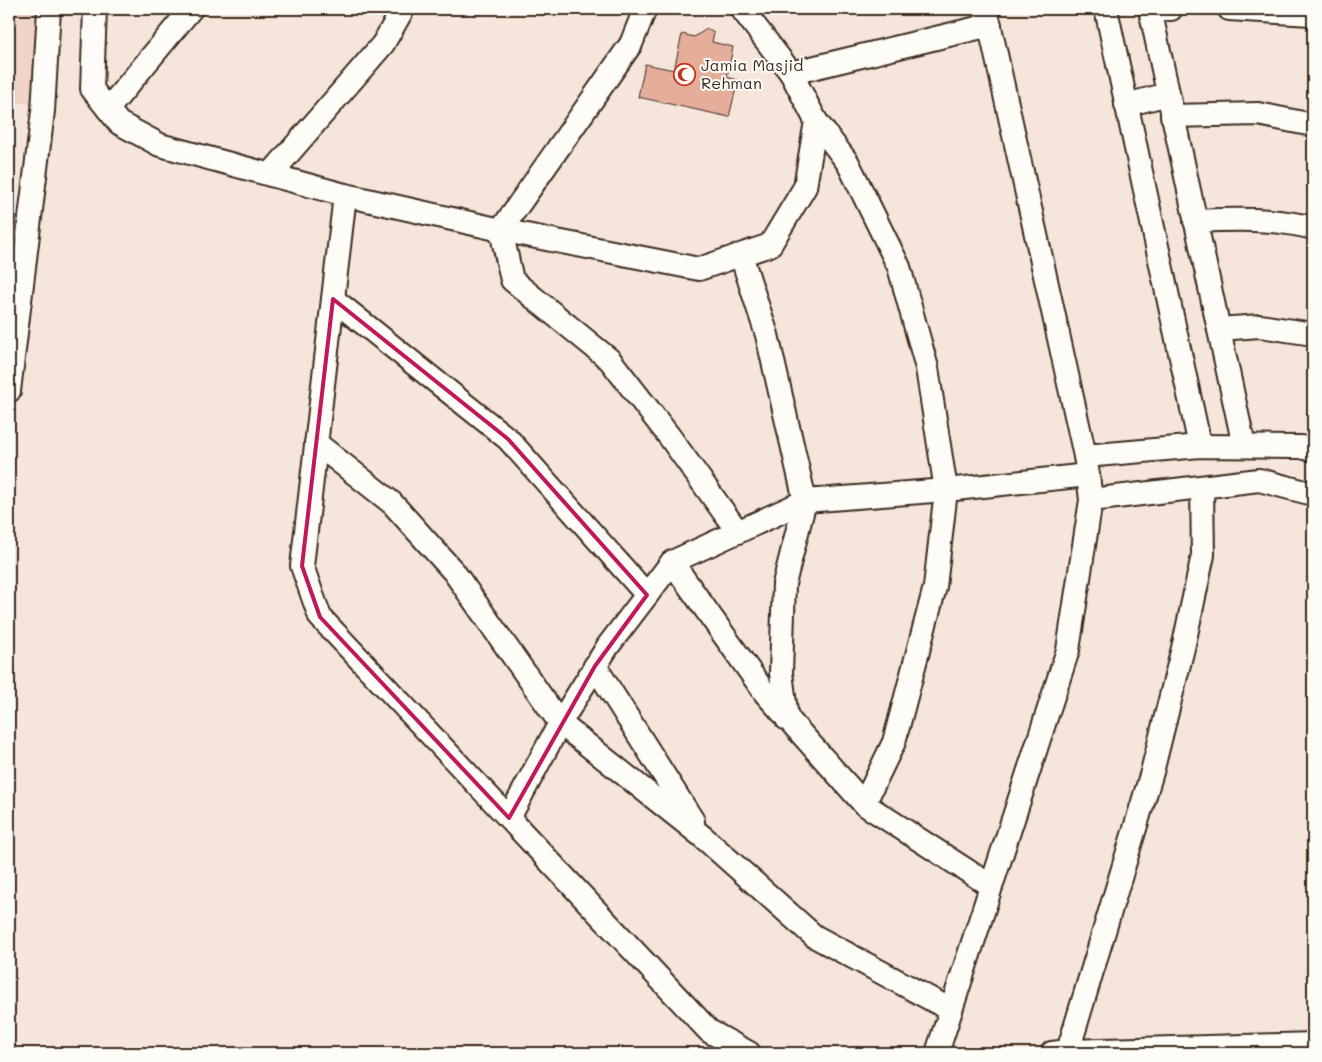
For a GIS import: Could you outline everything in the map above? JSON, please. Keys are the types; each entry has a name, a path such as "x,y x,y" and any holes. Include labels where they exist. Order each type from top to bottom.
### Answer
{"street":[{"path":"9,391 44,111 49,9"},
{"path":"95,9 92,89 119,123 160,146 346,195 501,230 699,269 770,245 806,187 816,121"},
{"path":"108,109 191,9"},
{"path":"270,175 383,44 403,9"},
{"path":"645,9 631,44 501,230 512,280 610,360 669,436 738,532"},
{"path":"742,9 791,73 816,121 848,162 900,267 927,368 946,490 933,596 894,742 864,804"},
{"path":"1106,9 1200,446"},
{"path":"1171,9 1150,9 1244,446"},
{"path":"1229,9 1310,13"},
{"path":"791,73 988,17 1086,466 1090,500 1068,650 937,1053"},
{"path":"1126,105 1170,105 1258,114 1313,125"},
{"path":"346,195 302,566 320,617 709,1031 749,1053"},
{"path":"1195,221 1239,219 1292,222 1313,228"},
{"path":"740,255 767,335 805,502 784,584 780,673 787,719"},
{"path":"333,299 508,440 647,595"},
{"path":"1219,329 1260,326 1313,334"},
{"path":"316,443 392,503 454,572 560,723 703,837 814,936 951,1010"},
{"path":"509,818 560,723 608,646 672,562 805,502 946,490 1200,446 1301,447 1313,450"},
{"path":"1090,500 1260,480 1313,494"},
{"path":"1202,487 1203,555 1184,644 1152,772 1060,1052 1313,1044"},
{"path":"672,562 765,693 864,804 991,886"},
{"path":"596,666 703,837"}],"highlighted area":[{"path":"333,299 508,439 647,595 595,666 509,818 320,617 302,566"}],"shaded area":[{"path":"9,9 37,9 32,104 9,102"}],"building":[{"name":"Jamia Masjid Rehman","path":"707,29 714,33 712,42 733,47 727,77 738,80 729,117 638,97 645,64 674,70 682,34 694,37"}],"place":[{"name":"Jamia Masjid Rehman","path":"685,74"}]}
